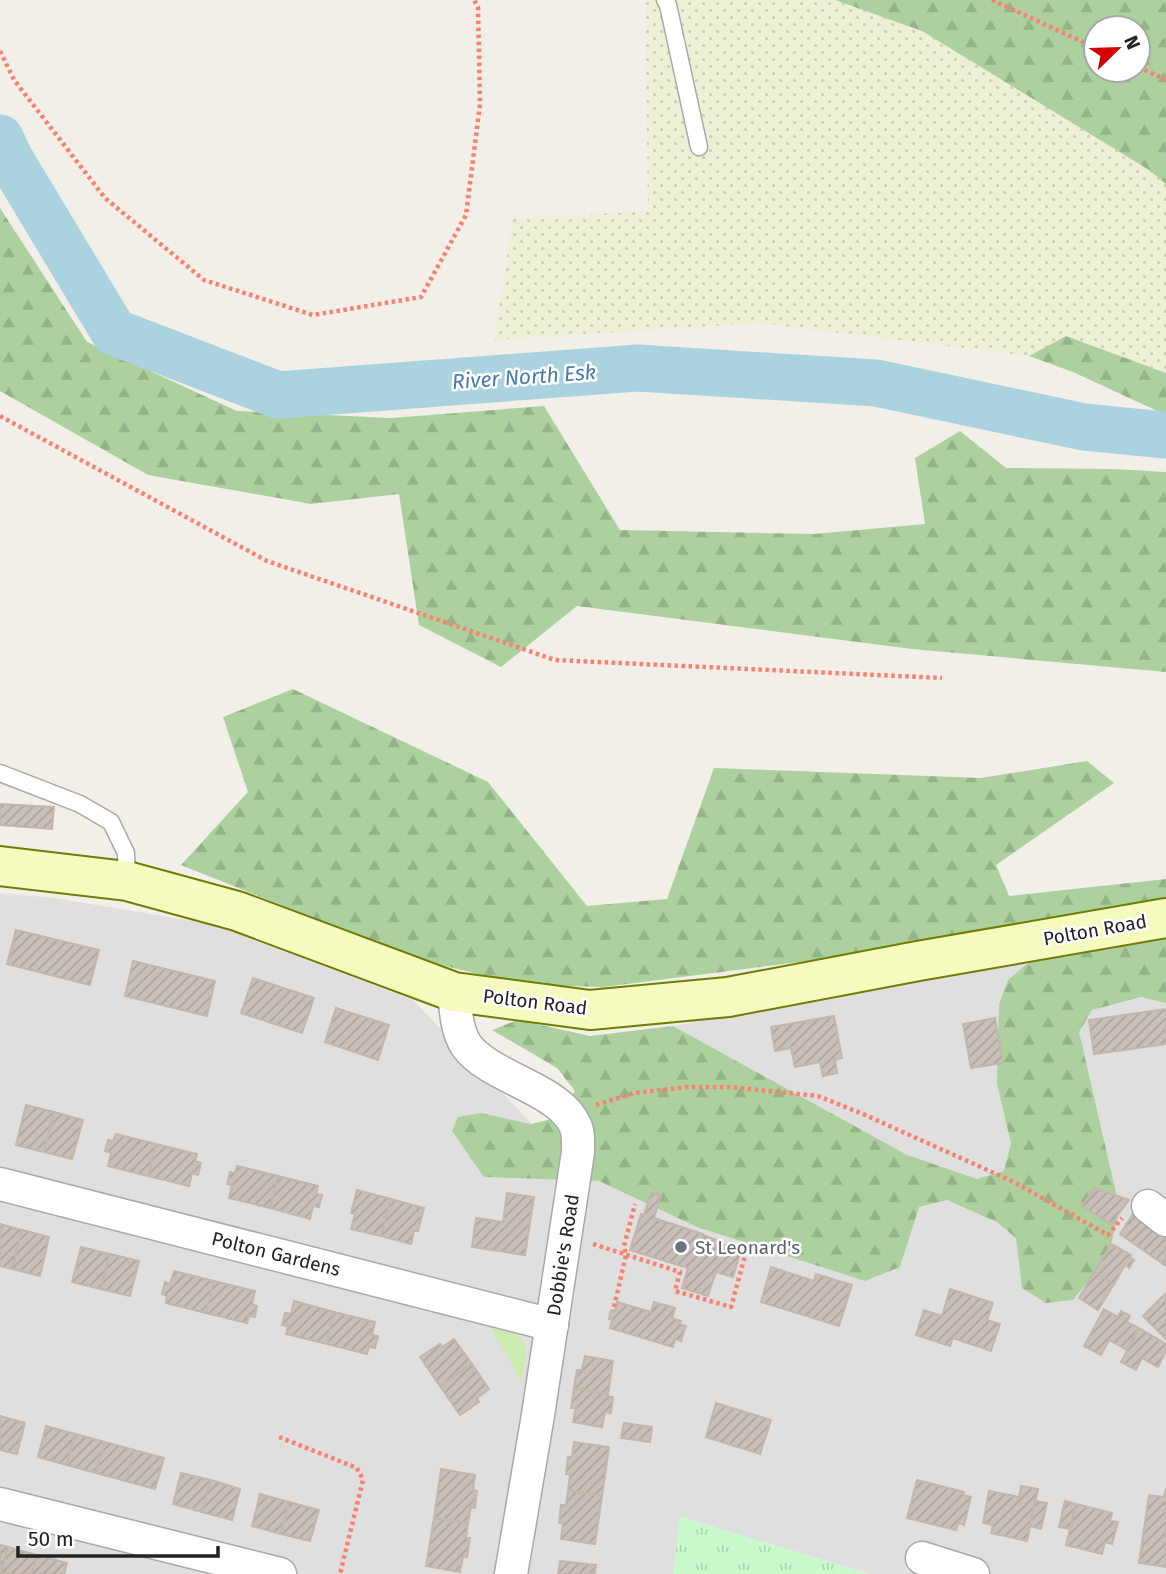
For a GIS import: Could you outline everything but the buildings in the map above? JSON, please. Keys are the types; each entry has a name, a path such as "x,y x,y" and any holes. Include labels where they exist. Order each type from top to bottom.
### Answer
{"street":[{"name":"Polton Road","path":"0,866 127,881 237,911 454,992 590,1010 727,998 918,961 1166,918"},
{"path":"454,992 457,1021 467,1046 479,1058 560,1105 567,1113"},
{"name":"Dobbie's Road","path":"511,1574 578,1152 575,1126 567,1113"},
{"name":"Polton Gardens","path":"0,1184 552,1325"},
{"path":"0,1504 194,1564 280,1574"},
{"path":"922,1558 973,1574"}],"lane":[{"path":"665,0 699,147"},
{"path":"0,773 80,804 110,822 126,853 127,881"}],"path":[{"path":"0,51 14,80 105,198 204,279 313,315 421,297 466,215 480,104 478,7 474,0"},
{"path":"992,0 1082,42"},
{"path":"0,416 267,561 555,660 942,678"},
{"path":"567,1113 634,1093 688,1087 730,1087 818,1096 1014,1182 1108,1235 1134,1205 1157,1213"},
{"path":"614,1307 626,1255 624,1246 635,1204"},
{"path":"566,1235 680,1272 675,1291 731,1307 746,1252"},
{"path":"279,1437 357,1468 363,1480 340,1574"}],"shaded area":[{"path":"0,893 54,898 212,924 413,1000 532,1124 599,1181 673,1026 1028,963 1166,935 1166,1574 869,1574 681,1517 673,1574 0,1574"}],"green space":[{"path":"645,0 835,0 922,31 1149,170 1166,184 1166,373 1066,336 1029,356 758,323 494,340 513,219 648,211"},
{"path":"835,0 1166,0 1166,184 1149,170 922,31"},
{"path":"0,208 87,342 237,411 392,418 544,406 620,530 814,534 925,524 915,458 960,431 1006,468 1166,472 1166,672 912,649 577,606 501,667 419,625 399,494 311,504 148,475 0,391"},
{"path":"1066,336 1166,373 1166,415 1073,372 1029,356"},
{"path":"293,689 488,782 587,906 667,899 714,768 981,778 1087,761 1114,783 996,865 1009,896 1166,879 1166,904 869,953 604,987 521,985 414,958 181,865 248,792 223,717"},
{"path":"1166,935 1166,1003 1141,997 1092,1010 1079,1032 1120,1210 1108,1256 1073,1300 1046,1303 1022,1288 1016,1238 997,1222 947,1200 919,1207 900,1267 865,1281 697,1227 599,1181 484,1177 452,1131 458,1117 481,1113 531,1124 556,1118 575,1091 557,1068 492,1030 518,1020 590,1036 673,1026 907,1155 977,1179 1004,1171 1011,1143 997,1084 999,1004 1008,980 1028,963"},
{"path":"489,1327 520,1337 524,1342 526,1357 522,1381"},
{"path":"680,1517 869,1574 673,1574"}],"waterway":[{"name":"River North Esk","path":"0,138 114,332 278,395 638,368 876,383 1084,427 1166,435"}],"place":[{"name":"St Leonard's","path":"681,1247"}]}
